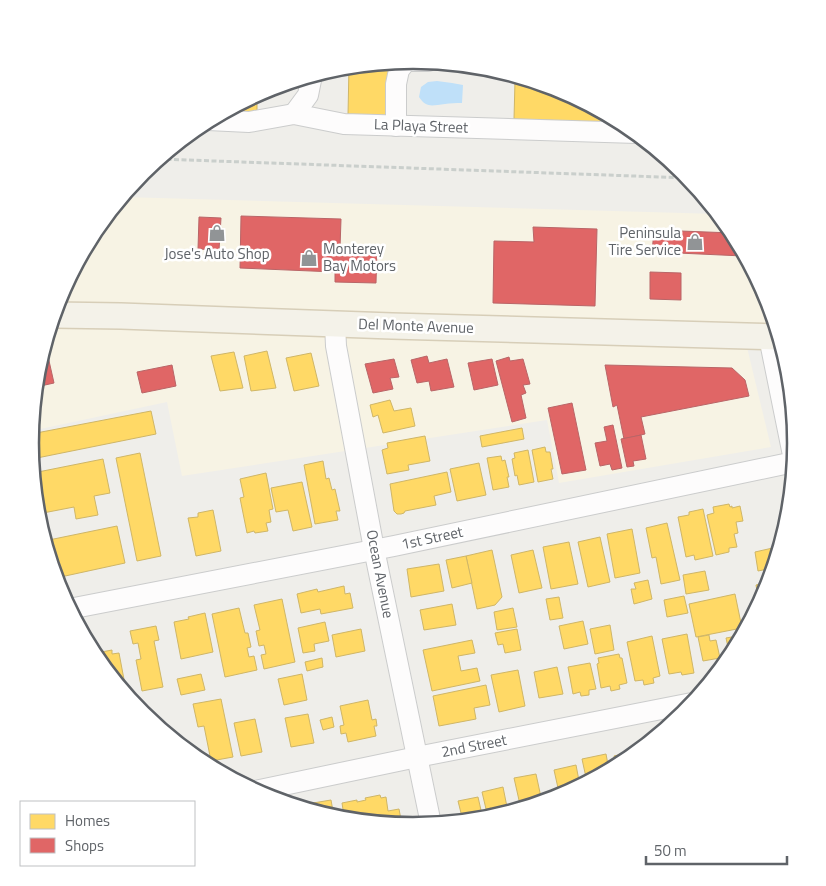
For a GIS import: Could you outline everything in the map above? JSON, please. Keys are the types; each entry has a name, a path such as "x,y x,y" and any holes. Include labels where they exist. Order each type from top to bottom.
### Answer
{"main road":[{"name":"Del Monte Avenue","path":"62,315 771,337"}],"street":[{"path":"396,126 396,84 399,70"},
{"path":"294,114 308,95 310,84"},
{"name":"La Playa Street","path":"223,121 249,122 294,114 344,124 623,134"},
{"name":"Ocean Avenue","path":"335,324 336,346 374,549 429,816"},
{"path":"778,362 785,404"},
{"name":"1st Street","path":"76,608 374,549 786,463"},
{"name":"2nd Street","path":"268,788 680,705"}],"path":[{"path":"169,159 678,178"}],"shaded area":[{"path":"131,197 709,214 749,277 768,327 745,339 771,447 559,483 547,420 182,476 167,402 40,429 46,370 67,300 77,277 102,235"}],"water":[{"path":"437,81 463,85 462,103 428,105 422,101 419,97 421,87 428,82"}],"building: Homes":[{"path":"389,70 387,116 348,115 349,75"},
{"path":"515,84 556,97 579,107 605,122 514,119"},
{"path":"257,103 257,113 239,112"},
{"path":"267,351 276,388 251,391 244,356"},
{"path":"234,352 243,388 220,391 211,356"},
{"path":"311,353 319,386 294,391 286,358"},
{"path":"390,400 394,411 411,408 415,426 383,433 378,415 373,417 370,405"},
{"path":"151,411 156,434 40,457 39,432"},
{"path":"522,428 524,439 482,447 480,436"},
{"path":"425,436 430,461 408,465 409,470 387,474 382,450 388,448 387,443"},
{"path":"545,447 546,452 550,452 553,479 538,482 532,450"},
{"path":"528,450 534,482 519,485 517,475 515,476 512,459 515,458 514,453"},
{"path":"140,453 161,556 137,561 116,458"},
{"path":"501,456 502,461 505,460 509,487 493,490 487,458"},
{"path":"103,459 110,493 94,496 98,515 76,519 74,507 45,513 40,472"},
{"path":"323,461 326,479 329,478 332,490 335,489 340,511 336,511 338,520 315,524 304,465"},
{"path":"479,463 486,495 457,501 450,469"},
{"path":"447,472 451,492 434,496 436,505 405,511 401,514 397,514 394,511 390,484"},
{"path":"266,473 273,509 269,510 271,522 266,523 268,531 247,533 240,498 244,497 240,479"},
{"path":"302,482 312,527 293,531 288,510 276,512 271,488"},
{"path":"729,504 732,508 740,506 743,521 736,522 738,533 734,534 737,547 729,548 729,552 716,555 707,515 714,513 713,507"},
{"path":"703,509 713,556 695,560 694,555 686,557 678,517"},
{"path":"213,510 221,551 196,556 188,518 198,517 198,513"},
{"path":"667,523 680,580 661,584 656,557 652,558 646,528"},
{"path":"117,526 125,563 64,576 52,539"},
{"path":"632,529 640,573 615,578 607,534"},
{"path":"600,537 610,582 588,587 578,542"},
{"path":"569,542 578,584 551,589 543,547"},
{"path":"771,548 765,570 758,571 755,552"},
{"path":"492,550 502,597 495,605 477,609 466,556"},
{"path":"533,550 542,588 519,593 511,555"},
{"path":"466,556 472,583 452,588 446,560"},
{"path":"439,564 444,591 411,597 407,569"},
{"path":"705,571 709,590 686,594 683,575"},
{"path":"648,580 652,599 634,604 631,589 636,589 634,583"},
{"path":"344,586 345,594 350,593 353,608 321,614 320,609 301,613 297,594 317,589 318,592"},
{"path":"735,594 741,623 738,629 696,637 689,604"},
{"path":"684,596 688,613 667,617 664,600"},
{"path":"559,597 563,618 550,620 546,599"},
{"path":"282,599 295,662 264,669 261,655 266,654 264,645 259,646 256,631 260,630 254,605"},
{"path":"452,604 456,625 424,630 420,610"},
{"path":"239,608 245,633 248,633 251,647 247,648 249,657 254,656 257,670 225,677 212,614"},
{"path":"513,608 517,627 497,630 494,612"},
{"path":"205,613 213,652 181,659 174,622"},
{"path":"583,621 588,644 564,649 559,626"},
{"path":"325,622 329,641 314,644 315,651 303,653 298,628"},
{"path":"610,625 614,650 595,654 590,629"},
{"path":"156,626 159,640 154,641 163,687 142,691 136,660 141,659 138,643 133,644 130,631"},
{"path":"361,629 365,651 336,657 332,635"},
{"path":"517,629 521,650 505,653 503,644 498,645 495,633"},
{"path":"687,634 694,673 682,675 681,672 669,674 662,639"},
{"path":"709,635 710,641 716,640 719,658 703,661 698,637"},
{"path":"652,636 660,676 653,678 654,683 644,685 643,680 635,681 627,642"},
{"path":"733,637 728,645 726,638"},
{"path":"472,640 475,653 458,656 461,671 477,668 480,681 432,691 423,650"},
{"path":"112,650 112,654 119,653 124,681 103,652"},
{"path":"619,654 620,658 622,658 627,683 619,685 620,689 611,691 610,686 601,688 597,664 599,663 598,658"},
{"path":"322,658 323,667 307,671 305,662"},
{"path":"590,663 596,689 589,690 589,695 581,696 580,692 573,694 568,667"},
{"path":"557,667 563,694 539,698 534,672"},
{"path":"518,670 525,706 499,712 491,675"},
{"path":"201,674 205,690 181,695 177,679"},
{"path":"302,674 307,700 284,705 278,679"},
{"path":"486,685 490,705 474,708 476,719 439,726 433,696"},
{"path":"221,699 233,757 215,760 210,757 204,726 198,727 193,704"},
{"path":"368,700 372,720 376,719 377,726 374,726 376,736 348,742 346,733 341,734 340,726 344,725 340,706"},
{"path":"308,714 314,743 291,747 285,718"},
{"path":"332,717 334,727 323,730 320,720"},
{"path":"255,719 262,752 241,756 234,723"},
{"path":"606,754 608,762 586,775 582,759"},
{"path":"576,765 579,779 558,788 554,770"},
{"path":"536,774 540,794 519,801 514,778"},
{"path":"503,787 507,805 486,809 482,792"},
{"path":"380,795 381,798 386,797 388,811 399,809 400,816 343,811 342,803 366,800 365,798"},
{"path":"478,797 481,811 461,814 458,801"},
{"path":"331,800 332,808 316,804 313,803"}],"building: Shops":[{"name":"Monterey Bay Motors","path":"241,216 341,219 340,248 377,248 376,283 335,282 335,272 240,268"},
{"path":"199,217 221,218 219,250 198,249"},
{"path":"533,227 597,229 595,306 493,303 494,241 534,242"},
{"name":"Peninsula Tire Service","path":"654,230 722,233 737,256 678,252 652,253"},
{"name":"Peninsula Tire Service","path":"650,272 681,273 681,300 650,299"},
{"path":"427,356 429,363 447,359 454,387 431,391 429,381 417,383 411,360"},
{"path":"509,357 510,361 523,359 530,384 523,385 526,393 521,395 526,418 512,422 496,361"},
{"path":"49,359 54,383 43,385"},
{"path":"394,359 399,377 390,378 393,389 373,393 365,364"},
{"path":"492,359 498,385 474,390 468,363"},
{"path":"172,365 176,386 142,393 137,372"},
{"path":"605,365 732,368 745,380 749,396 641,417 645,434 624,439 617,405 613,407"},
{"path":"572,403 586,470 562,474 548,408"},
{"path":"613,425 622,468 612,470 610,464 600,466 595,443 607,441 604,427"},
{"path":"641,435 646,459 633,461 634,466 627,467 621,439"}],"place":[{"name":"Jose's Auto Shop","path":"217,233"},
{"name":"Peninsula Tire Service","path":"695,242"},
{"name":"Monterey Bay Motors","path":"309,258"}]}
